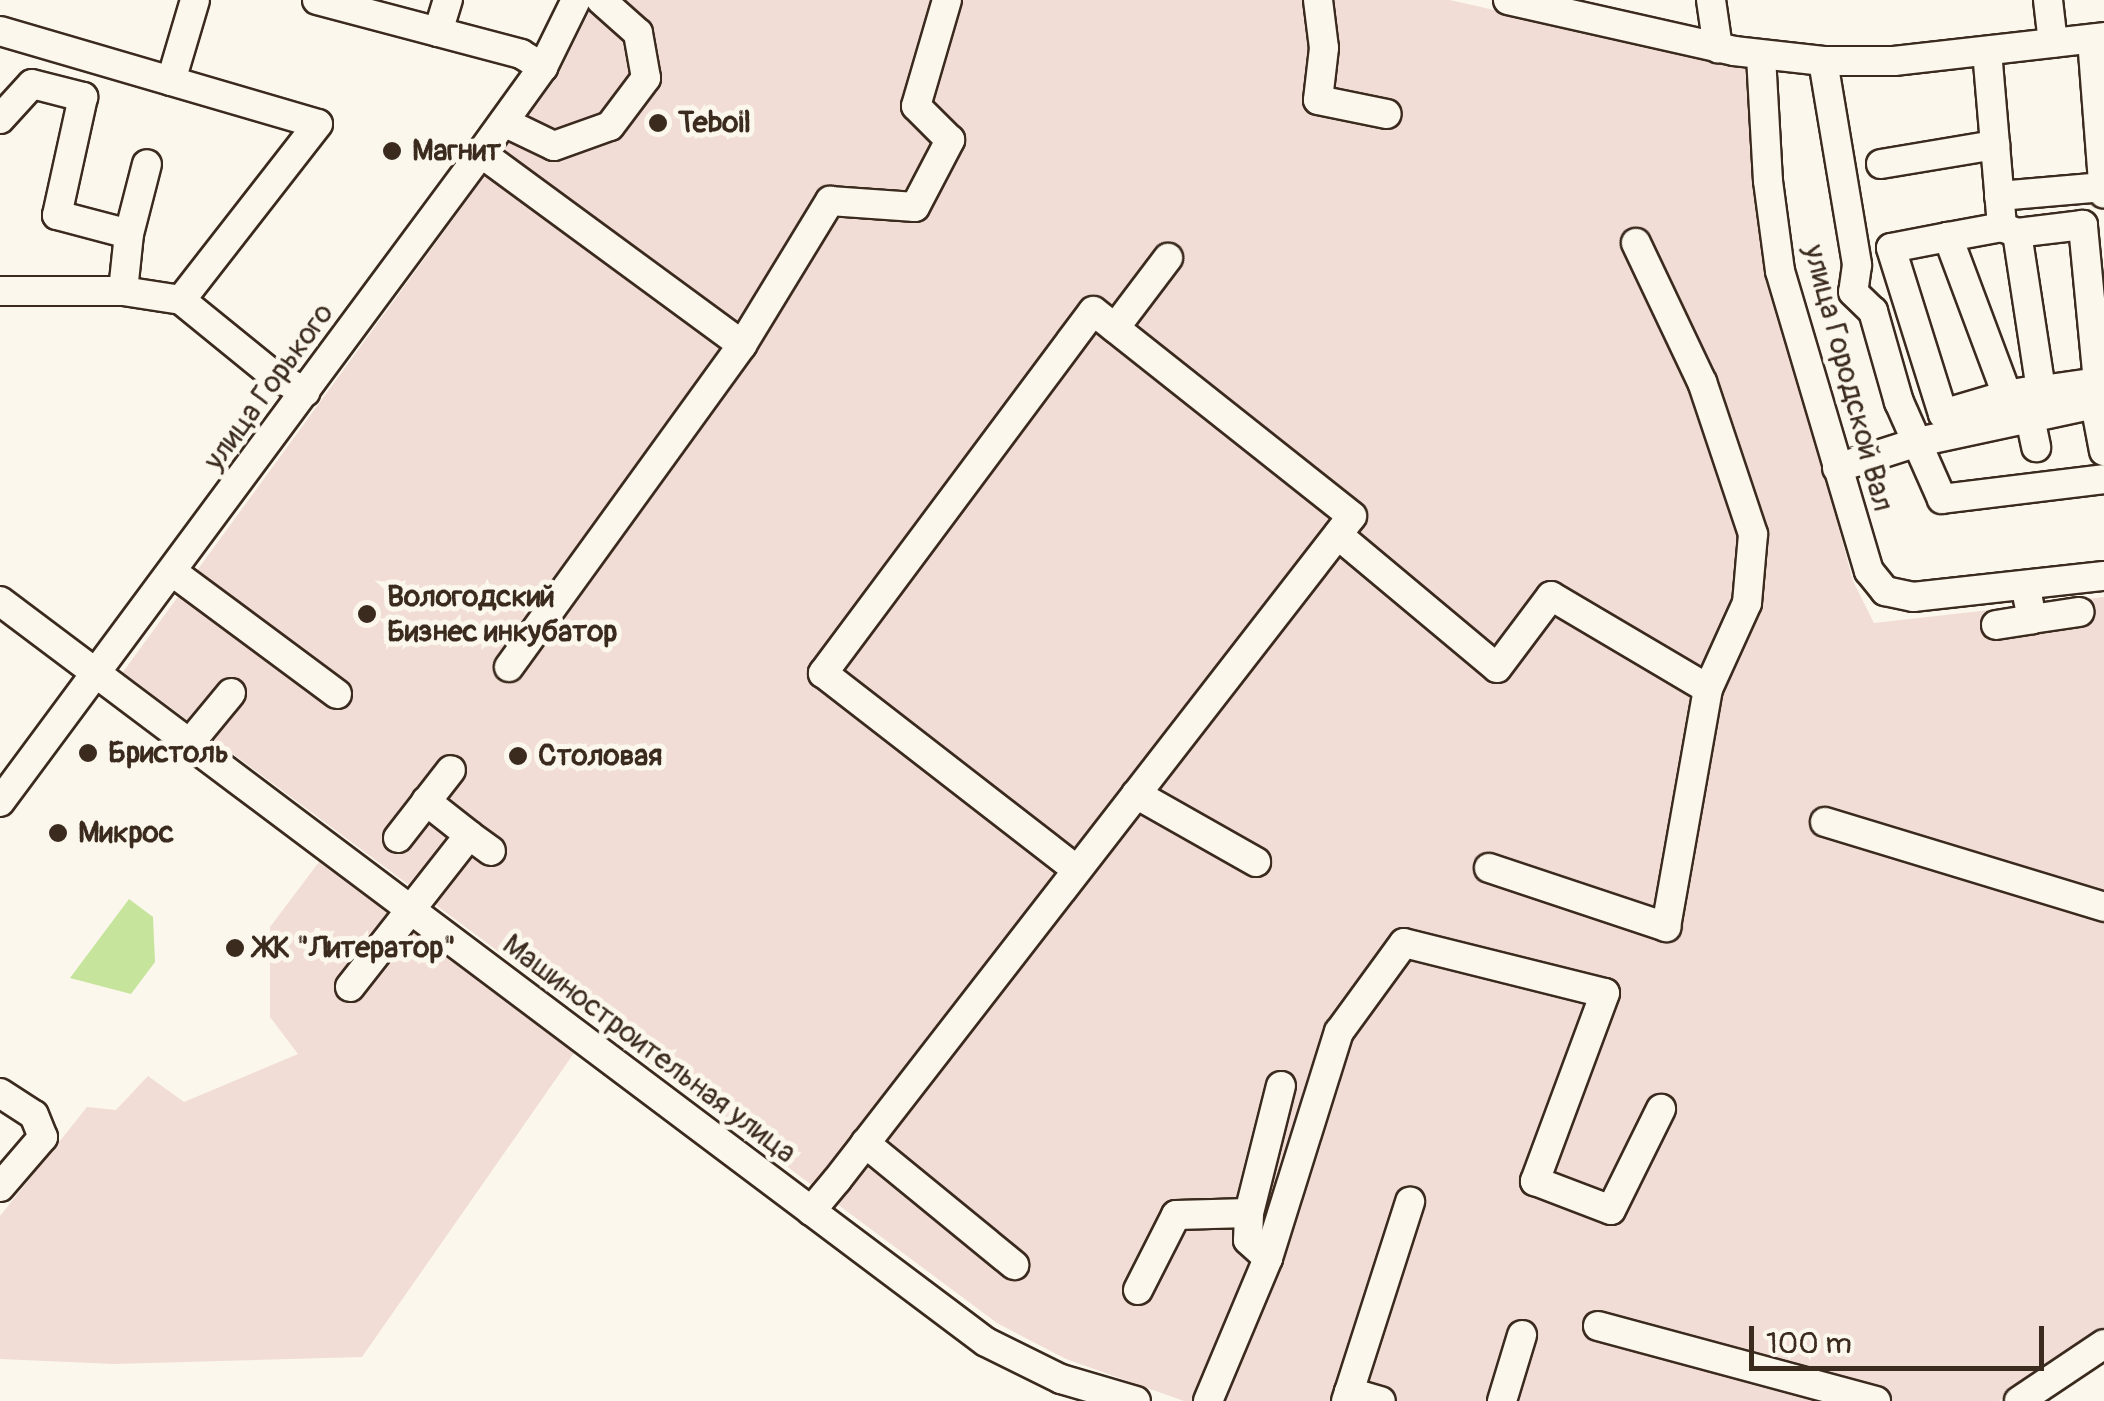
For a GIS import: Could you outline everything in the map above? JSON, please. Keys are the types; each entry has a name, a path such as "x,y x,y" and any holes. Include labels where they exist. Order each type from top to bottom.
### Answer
{"street":[{"path":"172,81 195,0"},
{"path":"317,0 521,54 543,67"},
{"path":"438,32 448,0"},
{"name":"улица Горького","path":"0,802 98,676 482,153 543,67 576,0"},
{"path":"504,122 554,146 610,126 646,78 638,34 601,0"},
{"path":"509,667 742,344 830,200 916,207 950,140 916,106 946,0"},
{"path":"1318,0 1324,48 1318,100 1386,114"},
{"path":"1508,0 1718,48 1823,61 1894,61 2098,38 2104,189 1999,196"},
{"path":"1711,0 1718,48"},
{"path":"2048,0 2054,43"},
{"path":"0,32 318,124 181,300"},
{"path":"1987,50 1999,196 2041,388"},
{"name":"улица Городской Вал","path":"1762,56 1768,182 1780,271 1869,571 1885,591 1912,598 2025,585"},
{"path":"1823,61 1857,265 1853,292 1873,311 1899,402 1942,499 2104,478"},
{"path":"0,119 32,84 83,98 58,215 128,234"},
{"path":"1881,164 1995,144"},
{"path":"482,153 742,344"},
{"path":"123,291 128,234 147,164"},
{"path":"2083,225 2098,382 2007,395 1943,414 1891,248 1948,237 2083,225"},
{"path":"1948,237 2007,395"},
{"path":"1489,868 1666,927 1708,689 1747,603 1753,534 1702,382 1636,243"},
{"path":"1114,328 1168,258"},
{"path":"0,292 123,291 181,300 272,374 306,392"},
{"path":"811,1211 1352,516 1093,311 823,673 1076,870"},
{"path":"1836,468 1918,442 2100,403 2104,451"},
{"path":"2030,418 2036,447"},
{"path":"1338,534 1497,668 1551,596 1708,689"},
{"path":"174,573 338,694"},
{"path":"2032,619 2025,585 2104,576"},
{"name":"Машиностроительная улица","path":"0,602 986,1342 1061,1379 1136,1401"},
{"path":"1996,625 2079,612"},
{"path":"189,744 231,693"},
{"path":"398,838 451,770"},
{"path":"1136,794 1256,862"},
{"path":"350,986 411,911 480,843 426,801"},
{"path":"1825,822 2104,907"},
{"path":"1208,1401 1268,1258 1339,1032 1404,943 1605,993 1535,1181 1611,1210 1662,1108"},
{"path":"1268,1258 1248,1240 1249,1212 1281,1086"},
{"path":"0,1093 34,1115 42,1136 0,1186"},
{"path":"865,1143 1014,1264"},
{"path":"1381,1401 1347,1396 1410,1202"},
{"path":"1138,1290 1176,1215 1249,1212"},
{"path":"1598,1326 1876,1401"},
{"path":"1502,1401 1522,1335"},
{"path":"2019,1401 2103,1346"}],"shaded area":[{"path":"595,0 1450,0 1748,68 1772,279 1853,581 1874,623 2104,597 2104,1329 1999,1401 1184,1401 1066,1359 997,1323 123,672 557,77"},
{"path":"319,862 574,1053 362,1357 114,1364 0,1359 0,1216 87,1107 116,1110 148,1076 184,1102 298,1054 270,1017 270,927"}],"green space":[{"path":"129,899 153,917 155,962 131,994 70,978"}],"place":[{"name":"Teboil","path":"658,123"},
{"name":"Магнит","path":"392,151"},
{"name":"Вологодский Бизнес инкубатор","path":"367,614"},
{"name":"Бристоль","path":"88,753"},
{"name":"Столовая","path":"518,756"},
{"name":"Микрос","path":"58,833"},
{"name":"ЖК \"Литератор\"","path":"235,948"}]}
